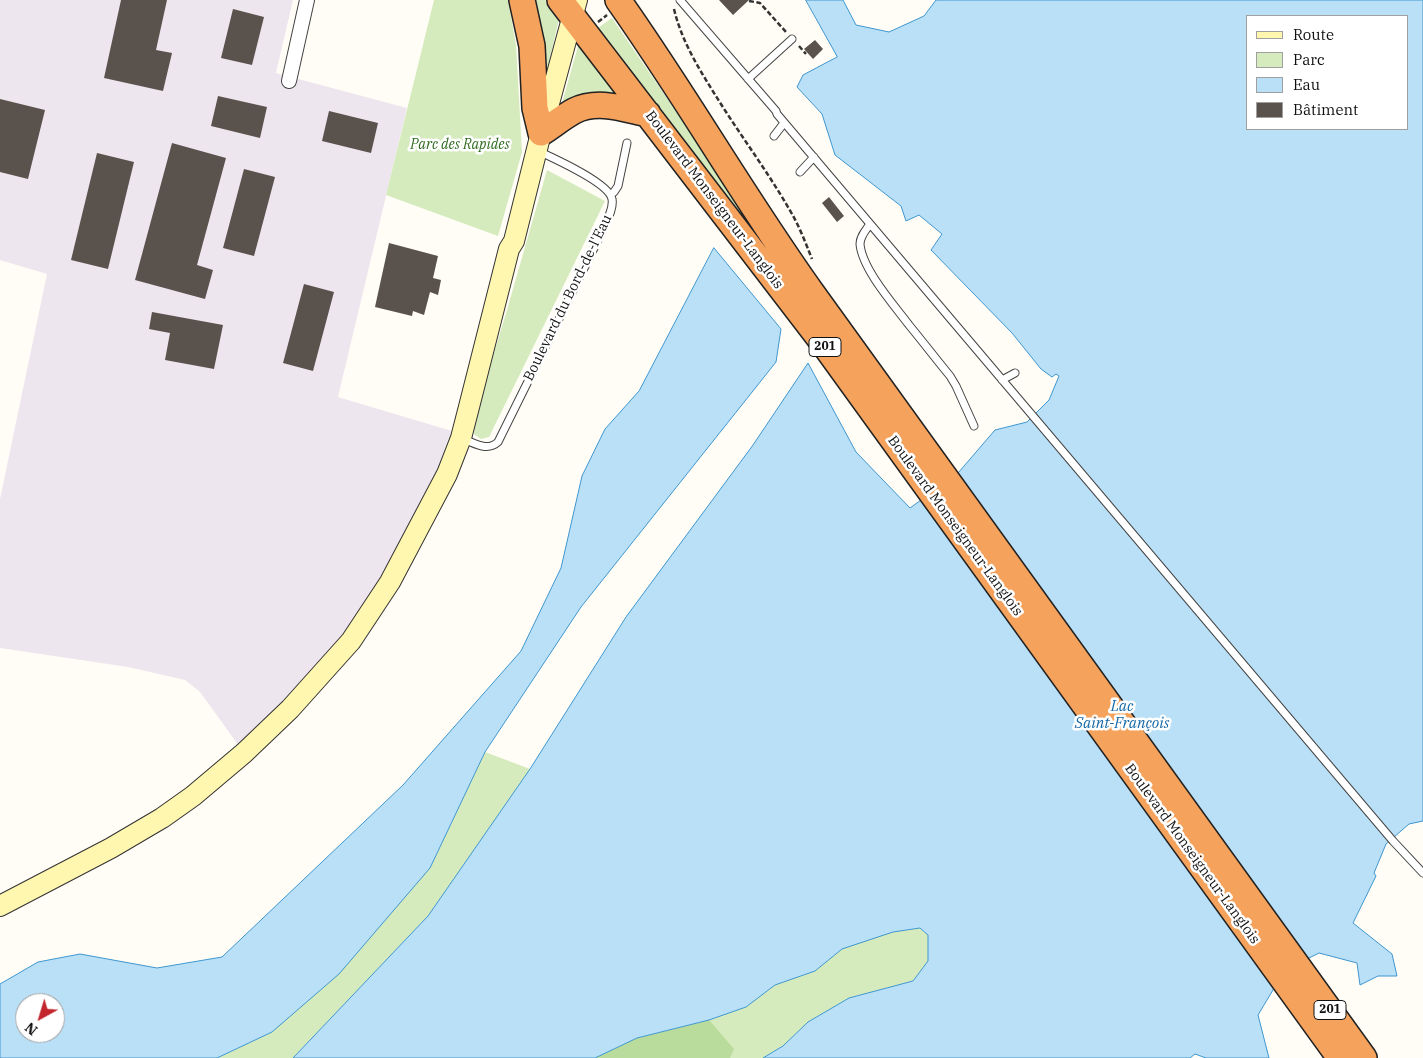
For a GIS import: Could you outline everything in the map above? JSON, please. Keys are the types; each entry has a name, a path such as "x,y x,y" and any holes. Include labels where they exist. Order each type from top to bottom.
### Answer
{"highway":[{"path":"522,0 532,46 539,142"},
{"path":"636,0 638,27"},
{"name":"Boulevard Monseigneur-Langlois","path":"613,7 638,27 793,267 939,487 1288,969 1364,1058"},
{"name":"Boulevard Monseigneur-Langlois","path":"576,11 648,114 818,336 939,487"},
{"path":"539,142 576,110 594,106 613,106 648,114"},
{"name":"Boulevard Monseigneur-Langlois","path":"1288,969 1340,1058"}],"street":[{"path":"289,81 307,0"},
{"path":"0,906 111,848 162,818 193,796 229,766 290,709 351,641 390,582 447,474 461,438 509,249 514,241 539,142 576,11"}],"lane":[{"path":"677,1 776,111 784,123 1030,414 1393,841 1423,873"},
{"path":"748,79 792,39"},
{"path":"774,136 784,123"},
{"name":"Boulevard du Bord-de-l'Eau","path":"461,438 484,447 490,447 498,442 602,232 612,205 608,190 539,142"},
{"path":"610,194 618,186 627,143"},
{"path":"800,172 814,158"},
{"path":"870,224 860,241 861,251 873,276 950,376 974,426"},
{"path":"1002,380 1015,373"}],"path":[{"path":"677,1 677,19 692,56 785,201 813,262"},
{"path":"749,1 760,3 806,54"},
{"path":"576,11 613,7"}],"shaded area":[{"path":"0,0 293,0 276,73 407,108 338,397 452,431 419,526 390,582 244,753 200,692 185,680 128,667 0,648 0,499 47,274 0,260"}],"green space":[{"name":"Parc des Rapides","path":"434,0 508,0 516,45 522,152 498,236 386,195"},
{"path":"528,0 545,0 559,19 541,97"},
{"path":"612,18 757,230 753,234 595,30"},
{"path":"578,46 625,103 559,114"},
{"path":"547,170 605,201 489,437 481,439 475,435 471,428"},
{"path":"485,752 530,769 428,916 293,1058 217,1058 272,1032 430,868"},
{"path":"920,928 928,935 928,961 913,981 849,998 808,1022 783,1046 763,1058 595,1058 746,1007 775,985 815,971 842,949 893,932"},
{"path":"709,1020 734,1049 730,1058 595,1058 637,1038"}],"water":[{"name":"Lac Saint-François","path":"806,0 843,0 856,25 889,32 924,16 936,0 1423,0 1423,821 1409,824 1386,844 1374,873 1376,876 1353,923 1392,954 1397,976 1378,976 1360,985 1357,963 1319,953 1285,970 1258,1015 1269,1058 1206,1058 1195,1054 1190,1058 763,1058 783,1046 808,1022 849,998 913,981 928,961 928,935 920,928 893,932 842,949 815,971 775,985 746,1007 709,1020 637,1038 595,1058 293,1058 428,916 530,769 626,617 753,445 808,363 856,452 910,508 958,473 995,430 1027,422 1049,400 1059,376 1056,374 1052,377 1041,369 1012,333 931,250 942,234 919,215 906,221 901,206 835,155 822,114 797,87 803,75 837,57"},
{"path":"714,248 781,329 776,362 581,607 485,752 430,868 339,974 272,1032 217,1058 0,1058 0,984 38,962 80,954 157,968 222,957 403,785 521,651 561,568 582,476 605,429 639,391"}],"building":[{"path":"121,0 167,0 156,50 172,53 163,91 104,78"},
{"path":"719,0 749,0 733,15"},
{"path":"233,9 264,17 252,65 221,58"},
{"path":"815,40 823,49 813,59 804,49"},
{"path":"218,96 267,107 260,138 211,126"},
{"path":"0,99 45,110 28,179 0,172"},
{"path":"329,111 378,123 371,153 322,141"},
{"path":"172,143 226,158 197,265 213,270 205,299 135,280"},
{"path":"97,153 134,162 108,269 71,260"},
{"path":"244,169 275,177 254,256 223,248"},
{"path":"829,197 844,216 837,222 822,203"},
{"path":"389,243 438,256 433,278 441,280 438,295 430,292 424,315 413,311 412,316 375,307"},
{"path":"304,284 334,292 313,371 283,363"},
{"path":"152,312 223,325 214,369 165,360 170,333 149,329"}]}
